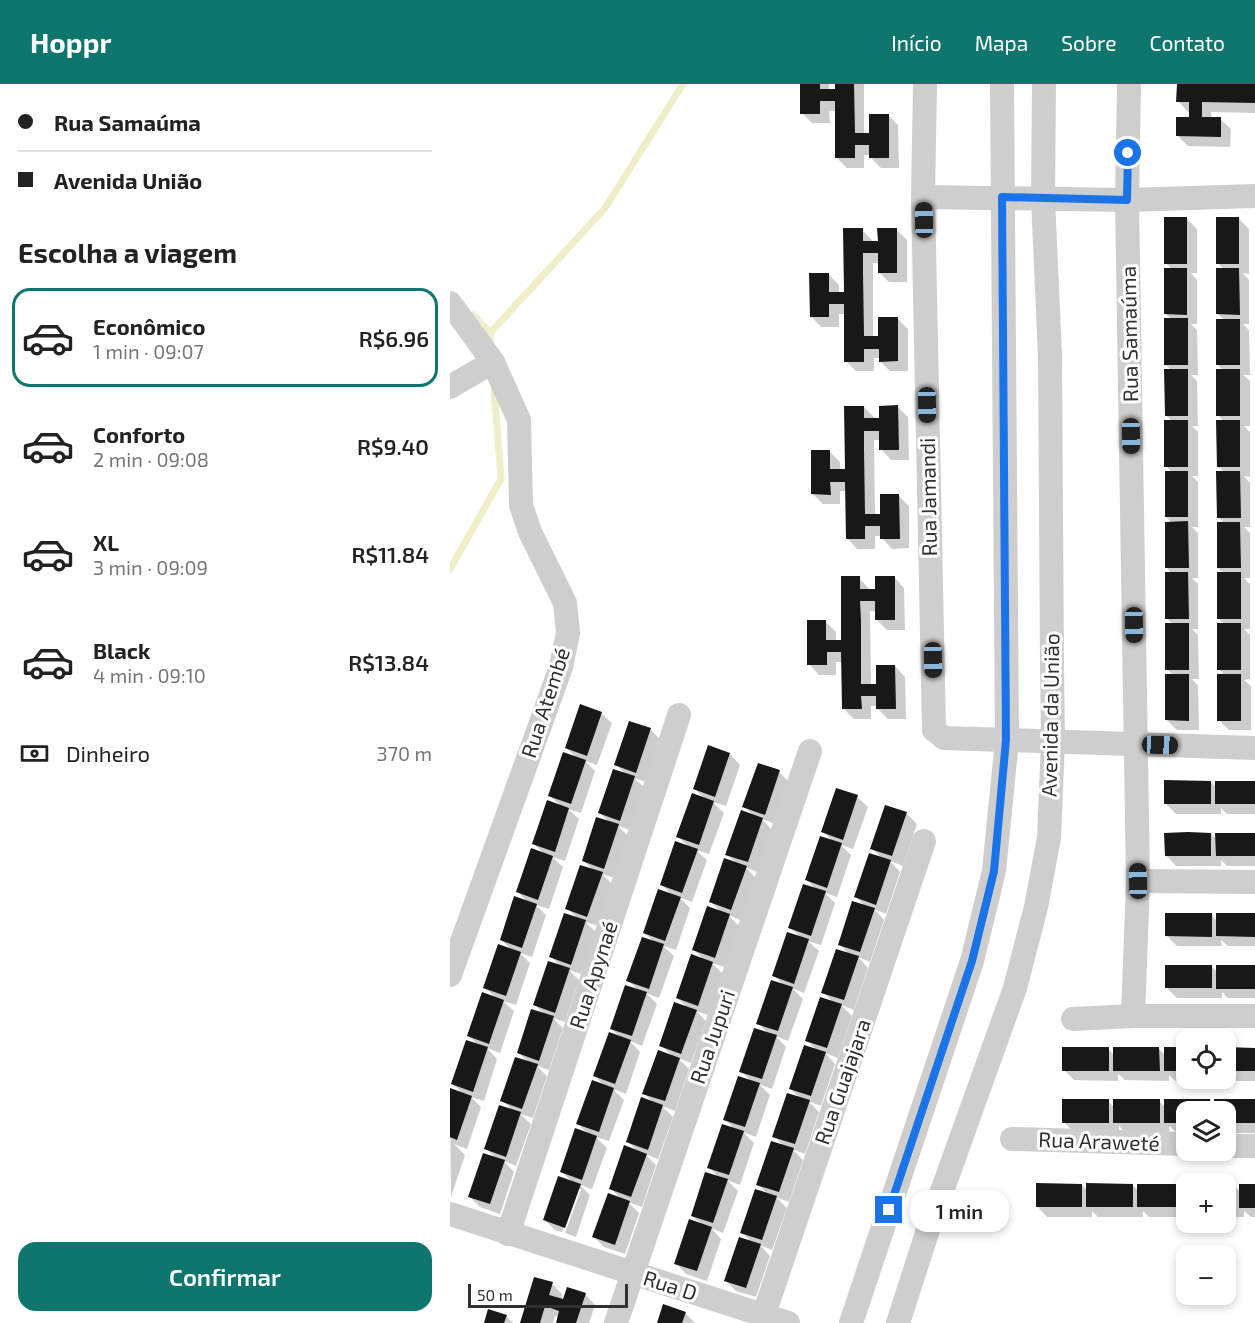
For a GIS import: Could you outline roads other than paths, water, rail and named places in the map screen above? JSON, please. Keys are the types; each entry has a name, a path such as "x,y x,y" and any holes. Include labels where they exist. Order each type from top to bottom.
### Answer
{"street":[{"name":"Rua Jamandi","path":"925,84 923,197 934,730 944,738 1006,740"},
{"path":"851,1323 972,961 994,871 1006,740 1002,84"},
{"name":"Avenida da União","path":"898,1323 927,1233 1015,988 1033,919 1049,838 1053,741 1050,356 1043,198 1044,84"},
{"name":"Rua Samaúma","path":"1129,84 1127,200 1138,881 1133,1016"},
{"path":"923,197 1127,200 1255,196"},
{"name":"Rua Atembé","path":"450,303 494,362 519,420 521,505 530,532 565,603 568,633 561,667 450,975"},
{"path":"450,387 494,362"},
{"name":"Rua Apynaé","path":"508,1234 679,715"},
{"path":"1006,740 1255,748"},
{"name":"Rua Jupuri","path":"616,1323 810,751"},
{"name":"Rua Guajajara","path":"762,1319 924,840"},
{"path":"1138,881 1255,882"},
{"path":"1072,1019 1133,1016 1255,1016"},
{"name":"Rua Araweté","path":"1012,1139 1176,1144"},
{"path":"1236,1146 1255,1146"},
{"name":"Rua D","path":"450,1214 762,1319 788,1323"}],"waterway":[{"path":"491,347 490,333 605,208 683,84"},
{"path":"473,315 490,333"},
{"path":"450,569 501,479 494,388"}]}
